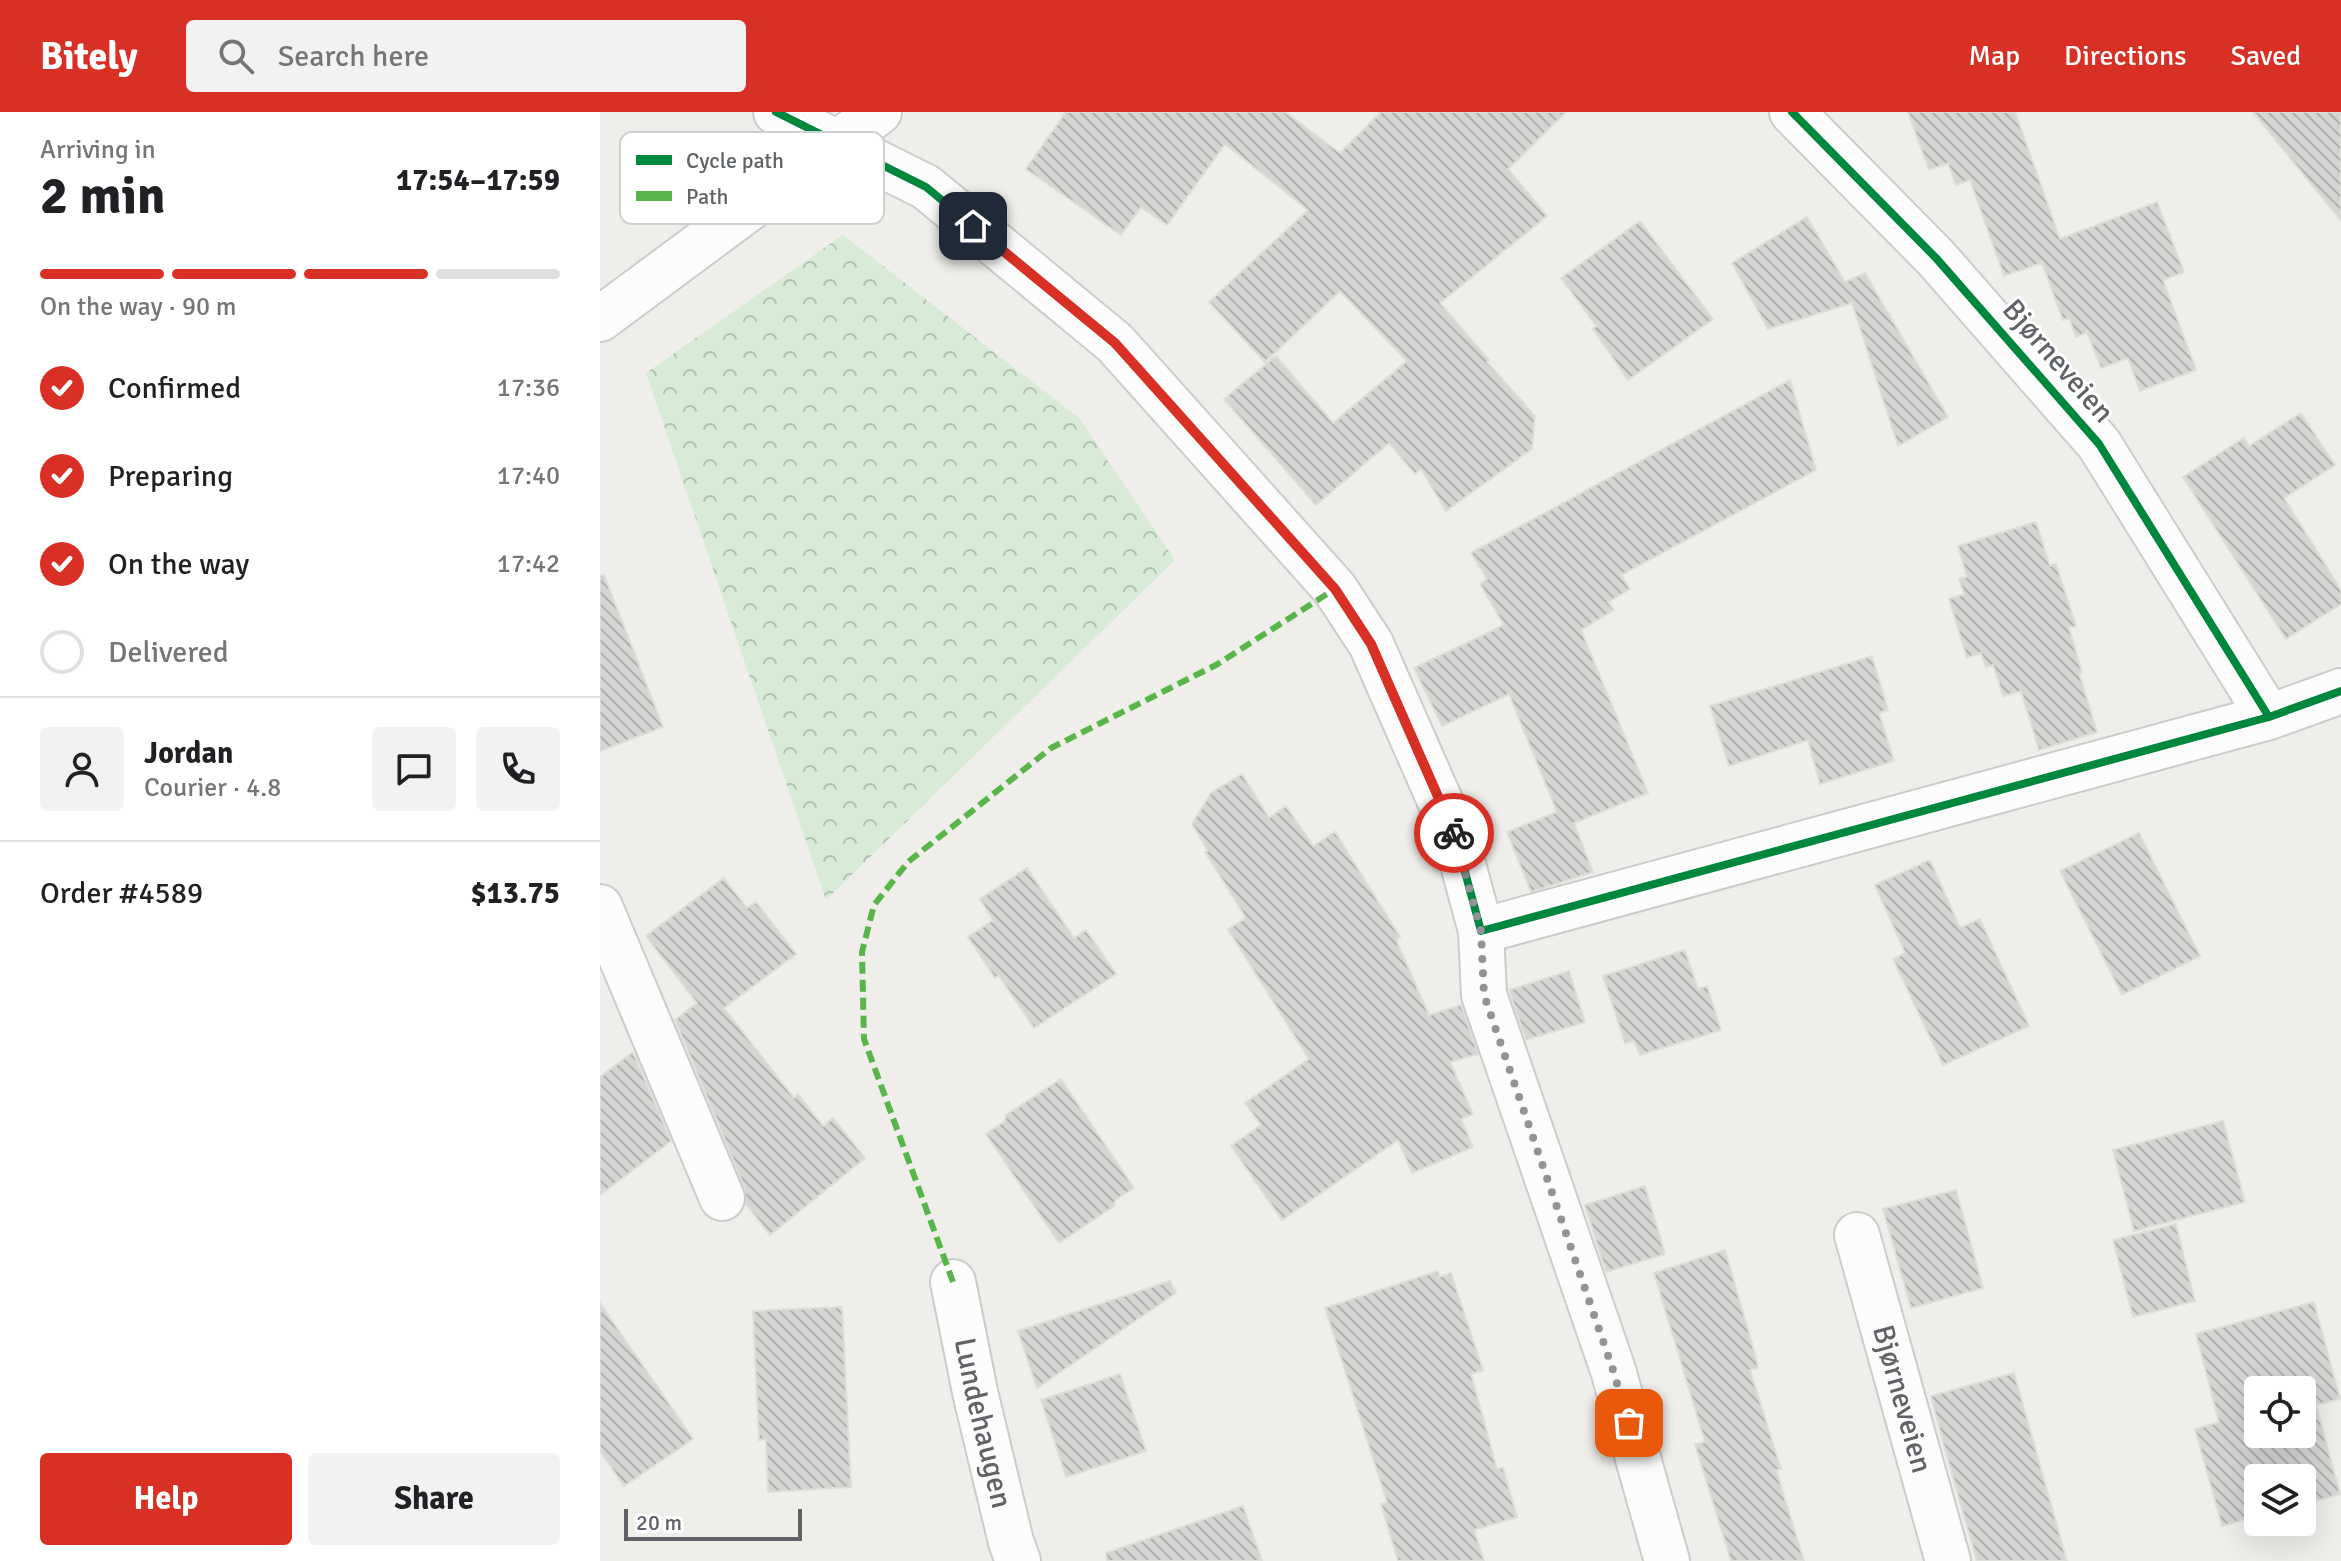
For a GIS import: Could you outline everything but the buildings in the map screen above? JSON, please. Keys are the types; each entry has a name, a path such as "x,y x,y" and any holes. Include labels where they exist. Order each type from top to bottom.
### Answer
{"street":[{"path":"776,112 814,132"},
{"path":"851,132 879,112"},
{"name":"Bjørneveien","path":"1792,112 1936,258 2099,444 2269,717"},
{"path":"884,167 926,187 1115,343 1335,589 1371,644 1455,835 1481,931 1484,995 1613,1370 1667,1561"},
{"path":"600,319 727,224"},
{"path":"1481,931 2269,717 2341,691"},
{"path":"600,907 722,1198"},
{"name":"Bjørneveien","path":"1857,1235 1948,1561"},
{"name":"Lundehaugen","path":"953,1282 975,1392 1014,1551"}],"green space":[{"path":"843,235 1079,418 1175,560 826,900 646,373"}],"marked path":[{"path":"953,1282 864,1039 862,952 874,905 908,862 1051,748 1216,665 1335,589"}],"cycle path":[{"path":"776,112 816,132"},
{"path":"1792,112 1936,258 2099,444 2269,717"},
{"path":"884,166 926,187 1115,343 1335,589 1371,644 1455,835 1481,931 2269,717 2341,691"}],"way so far":[{"path":"1454,833 1481,931 1484,995 1629,1423"}],"route":[{"path":"973,226 1115,343 1335,589 1371,644 1454,833"}]}
